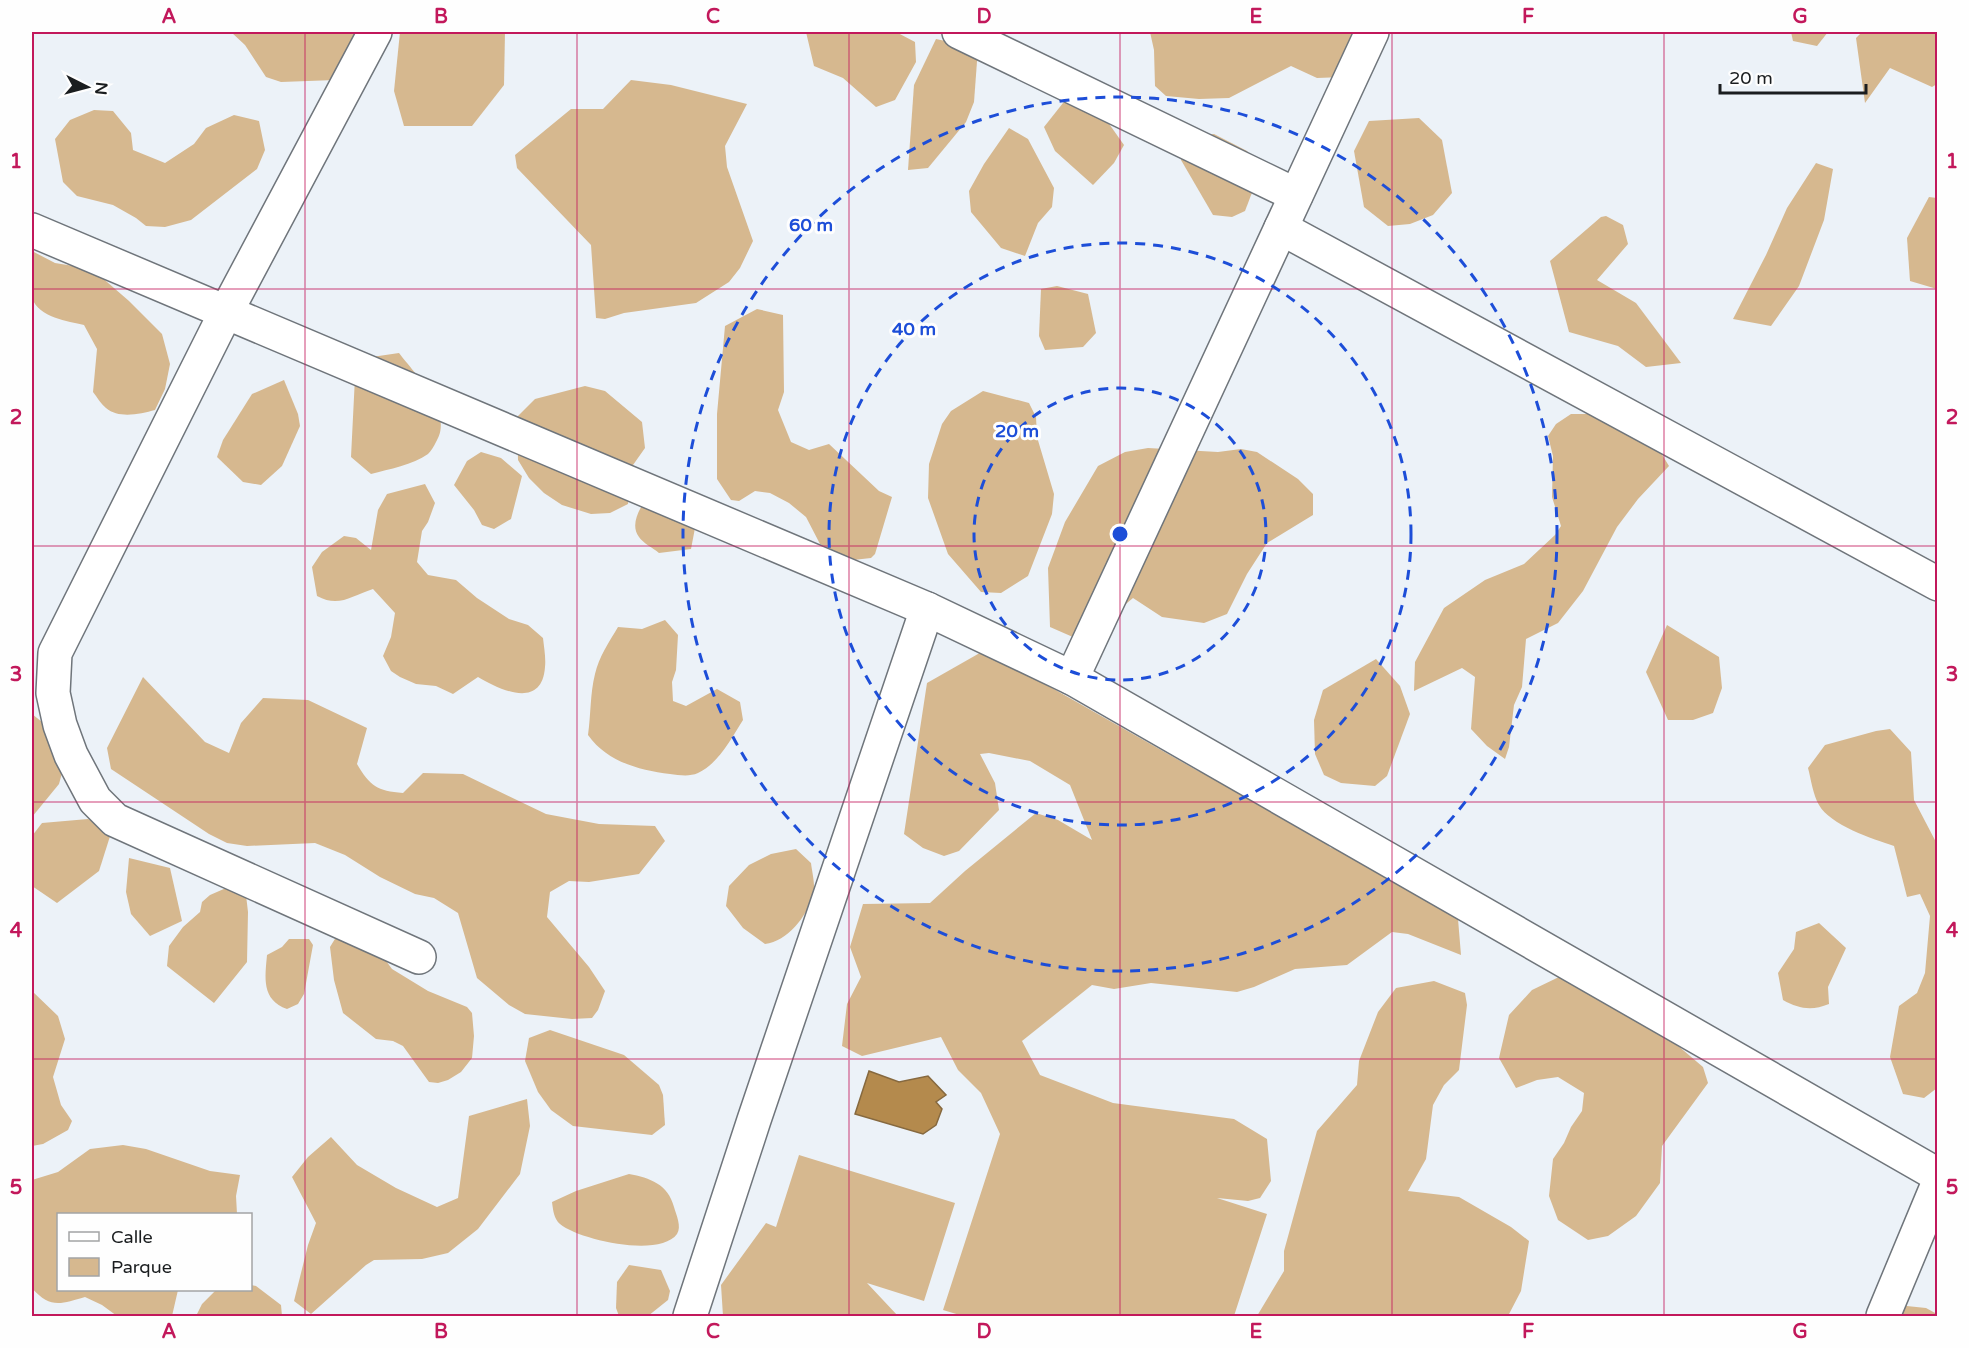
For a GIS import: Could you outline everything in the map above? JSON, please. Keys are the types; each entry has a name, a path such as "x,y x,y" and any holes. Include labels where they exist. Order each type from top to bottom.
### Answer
{"street":[{"path":"375,32 226,312 55,653 53,693 60,725 71,755 95,800 114,820 419,957"},
{"path":"958,32 1296,195"},
{"path":"1072,678 1372,32"},
{"path":"1281,228 1938,584"},
{"path":"32,230 927,609 1072,678 1938,1175"},
{"path":"690,1317 927,609"},
{"path":"1883,1317 1938,1184"}],"green space":[{"path":"231,32 365,32 335,80 281,82 266,77 245,45"},
{"path":"400,32 505,32 504,85 472,126 404,126 394,91"},
{"path":"806,32 896,32 915,42 916,62 895,100 876,107 843,78 814,66"},
{"path":"1150,32 1378,32 1369,76 1317,78 1291,66 1229,98 1199,99 1166,96 1155,86 1154,50"},
{"path":"1791,32 1828,32 1817,46 1793,41"},
{"path":"1862,32 1937,32 1937,84 1932,87 1890,68 1865,103 1856,38"},
{"path":"936,39 978,48 974,102 966,122 928,168 908,170 914,85"},
{"path":"631,80 671,85 747,104 725,146 727,167 753,241 740,268 729,282 696,303 624,313 605,319 596,318 591,245 517,168 515,155 571,109 603,109"},
{"path":"1063,103 1095,104 1124,145 1114,163 1093,185 1055,151 1044,127"},
{"path":"94,110 113,111 131,133 133,150 165,163 194,144 206,128 234,115 259,121 265,150 257,169 191,220 165,227 146,226 113,205 77,196 63,182 55,139 70,120"},
{"path":"1419,118 1442,140 1452,193 1433,215 1410,224 1388,226 1364,207 1354,151 1369,121"},
{"path":"1009,128 1028,139 1054,188 1052,207 1038,223 1025,256 1001,248 971,212 969,191 984,164"},
{"path":"1214,134 1247,151 1261,169 1245,211 1232,217 1213,215 1181,160 1184,138"},
{"path":"1816,163 1833,169 1824,220 1799,286 1771,326 1733,319 1787,208"},
{"path":"1929,197 1937,198 1937,289 1910,281 1907,238"},
{"path":"1606,216 1623,225 1628,244 1597,280 1636,303 1681,363 1646,367 1618,346 1569,332 1550,261 1601,217"},
{"path":"32,251 55,263 92,269 162,334 170,364 165,389 155,410 136,414 117,414 106,408 93,392 97,349 84,325 47,314 36,305 32,298 30,282"},
{"path":"1057,286 1088,294 1096,333 1083,347 1045,350 1039,336 1041,289"},
{"path":"757,309 783,315 784,392 778,410 791,442 809,450 829,444 879,491 892,497 875,554 871,558 853,560 820,544 806,517 789,503 770,493 755,491 739,501 731,500 717,479 717,414 725,326"},
{"path":"399,353 431,395 437,407 441,431 431,450 422,458 371,474 351,457 355,377 365,358"},
{"path":"284,380 298,414 300,426 282,466 261,485 243,482 217,457 223,440 252,394"},
{"path":"585,386 605,391 642,422 645,448 633,465 628,504 610,513 591,514 562,505 544,493 529,478 518,460 517,417 535,399"},
{"path":"983,391 1029,403 1036,417 1037,437 1054,494 1052,514 1028,576 1001,593 981,592 948,554 928,498 929,464 942,424 951,411"},
{"path":"1571,414 1602,414 1650,435 1669,466 1638,499 1617,527 1583,591 1558,623 1526,639 1522,687 1514,705 1509,747 1505,759 1487,746 1471,729 1475,677 1462,668 1414,691 1415,662 1444,608 1485,580 1524,564 1555,535 1561,526 1552,497 1553,456 1548,436 1556,424"},
{"path":"1148,448 1218,452 1241,449 1257,452 1298,479 1313,494 1313,515 1267,543 1247,574 1227,614 1204,623 1162,617 1133,598 1082,641 1050,627 1048,568 1065,522 1098,466 1125,452"},
{"path":"481,452 501,458 522,476 511,519 494,529 482,525 474,510 454,485 467,461"},
{"path":"425,484 435,503 422,531 417,562 428,575 456,580 477,598 509,619 528,625 543,638 545,667 542,680 536,689 519,693 508,691 478,677 453,694 436,686 416,684 391,671 383,656 391,637 395,613 373,589 339,601 317,596 312,567 322,552 344,536 356,538 371,550 378,510 387,494"},
{"path":"649,495 695,528 691,549 659,553 639,537 636,532 636,521"},
{"path":"665,620 678,635 676,670 672,682 673,701 686,706 717,689 740,702 743,720 729,743 712,764 691,775 658,772 624,763 604,752 588,735 595,674 618,627 642,629"},
{"path":"1667,625 1719,657 1722,688 1713,713 1693,720 1668,720 1646,672"},
{"path":"985,650 1198,771 1273,798 1331,848 1367,852 1457,907 1461,955 1408,934 1392,932 1347,965 1295,969 1237,992 1151,983 1114,989 1092,985 1022,1041 1040,1075 1113,1103 1234,1119 1267,1139 1271,1181 1260,1198 1248,1201 1217,1198 1267,1214 1234,1316 963,1316 943,1310 1000,1134 981,1093 958,1070 941,1037 862,1056 842,1046 847,1004 861,977 850,947 863,904 930,903 1036,813 1058,820 1092,840 1070,785 1030,761 989,753 980,754 995,783 999,810 959,851 944,856 923,848 904,834 927,683"},
{"path":"1376,659 1400,686 1410,714 1387,776 1375,786 1341,783 1324,775 1315,754 1314,720 1323,690"},
{"path":"143,677 205,742 229,753 241,723 263,698 308,700 367,728 357,764 366,778 380,789 403,793 423,773 463,774 546,814 599,824 655,826 665,841 639,874 589,882 569,881 550,892 547,917 589,967 605,991 598,1010 592,1018 572,1019 525,1014 509,1005 477,978 458,913 434,898 415,894 380,877 345,855 315,843 247,846 227,843 209,834 111,769 107,748"},
{"path":"32,714 57,734 65,762 59,784 32,817"},
{"path":"1890,729 1911,752 1914,800 1937,844 1937,1088 1924,1098 1903,1094 1890,1057 1899,1006 1917,993 1925,973 1930,916 1920,894 1907,897 1894,846 1832,819 1815,797 1808,768 1825,745"},
{"path":"88,819 112,830 99,871 57,903 32,886 32,836 42,823"},
{"path":"796,849 811,863 813,896 806,912 795,927 781,938 765,944 743,928 726,906 729,886 749,865 771,854"},
{"path":"129,858 170,868 182,921 150,936 131,914 126,892"},
{"path":"233,885 246,895 247,962 214,1003 167,966 169,946 183,927 200,912 202,902 210,895"},
{"path":"1819,923 1846,948 1828,987 1829,1004 1817,1008 1800,1007 1783,1000 1778,973 1794,949 1796,932"},
{"path":"338,934 378,950 392,969 428,991 467,1007 472,1013 474,1036 472,1058 461,1072 448,1080 438,1083 429,1082 403,1046 393,1041 376,1039 343,1013 334,980 330,947"},
{"path":"289,939 309,939 313,945 304,994 298,1004 287,1009 273,1000 269,994 266,987 266,971 267,955 282,947"},
{"path":"1561,976 1670,1039 1703,1067 1708,1083 1662,1146 1660,1183 1636,1216 1608,1236 1588,1240 1558,1220 1549,1196 1553,1159 1582,1111 1584,1093 1558,1077 1537,1080 1516,1088 1499,1058 1509,1015 1532,990"},
{"path":"1434,981 1465,993 1467,1005 1459,1070 1444,1085 1433,1105 1426,1159 1408,1191 1459,1197 1511,1227 1529,1241 1521,1291 1508,1316 1257,1316 1284,1271 1284,1251 1317,1131 1357,1085 1359,1061 1378,1012 1396,988"},
{"path":"32,991 58,1016 65,1039 53,1077 61,1105 72,1121 68,1130 43,1144 32,1146"},
{"path":"550,1030 624,1055 659,1085 663,1095 665,1125 652,1135 573,1126 551,1110 538,1092 525,1061 529,1038"},
{"path":"527,1099 530,1126 520,1174 478,1229 448,1253 422,1259 374,1260 311,1314 294,1301 316,1223 292,1177 308,1157 331,1137 357,1165 396,1188 437,1207 458,1198 469,1116"},
{"path":"123,1145 146,1149 210,1171 240,1175 236,1196 237,1213 57,1213 57,1291 178,1291 172,1316 117,1316 102,1305 85,1297 62,1303 50,1302 38,1295 32,1288 32,1180 58,1172 90,1149"},
{"path":"799,1155 955,1203 924,1301 867,1283 898,1316 723,1316 721,1285 766,1223 776,1227"},
{"path":"629,1174 657,1183 671,1199 679,1228 677,1234 668,1241 638,1246 601,1241 570,1230 556,1220 552,1202 576,1191"},
{"path":"629,1265 661,1270 670,1291 668,1300 648,1316 619,1316 616,1308 617,1282"},
{"path":"252,1285 281,1305 282,1316 196,1316 202,1304 215,1291 252,1291"},
{"path":"1897,1305 1926,1308 1937,1316 1887,1316"}],"shaded area":[{"path":"869,1071 899,1082 928,1076 946,1095 936,1102 942,1109 936,1125 923,1134 855,1114"}]}
